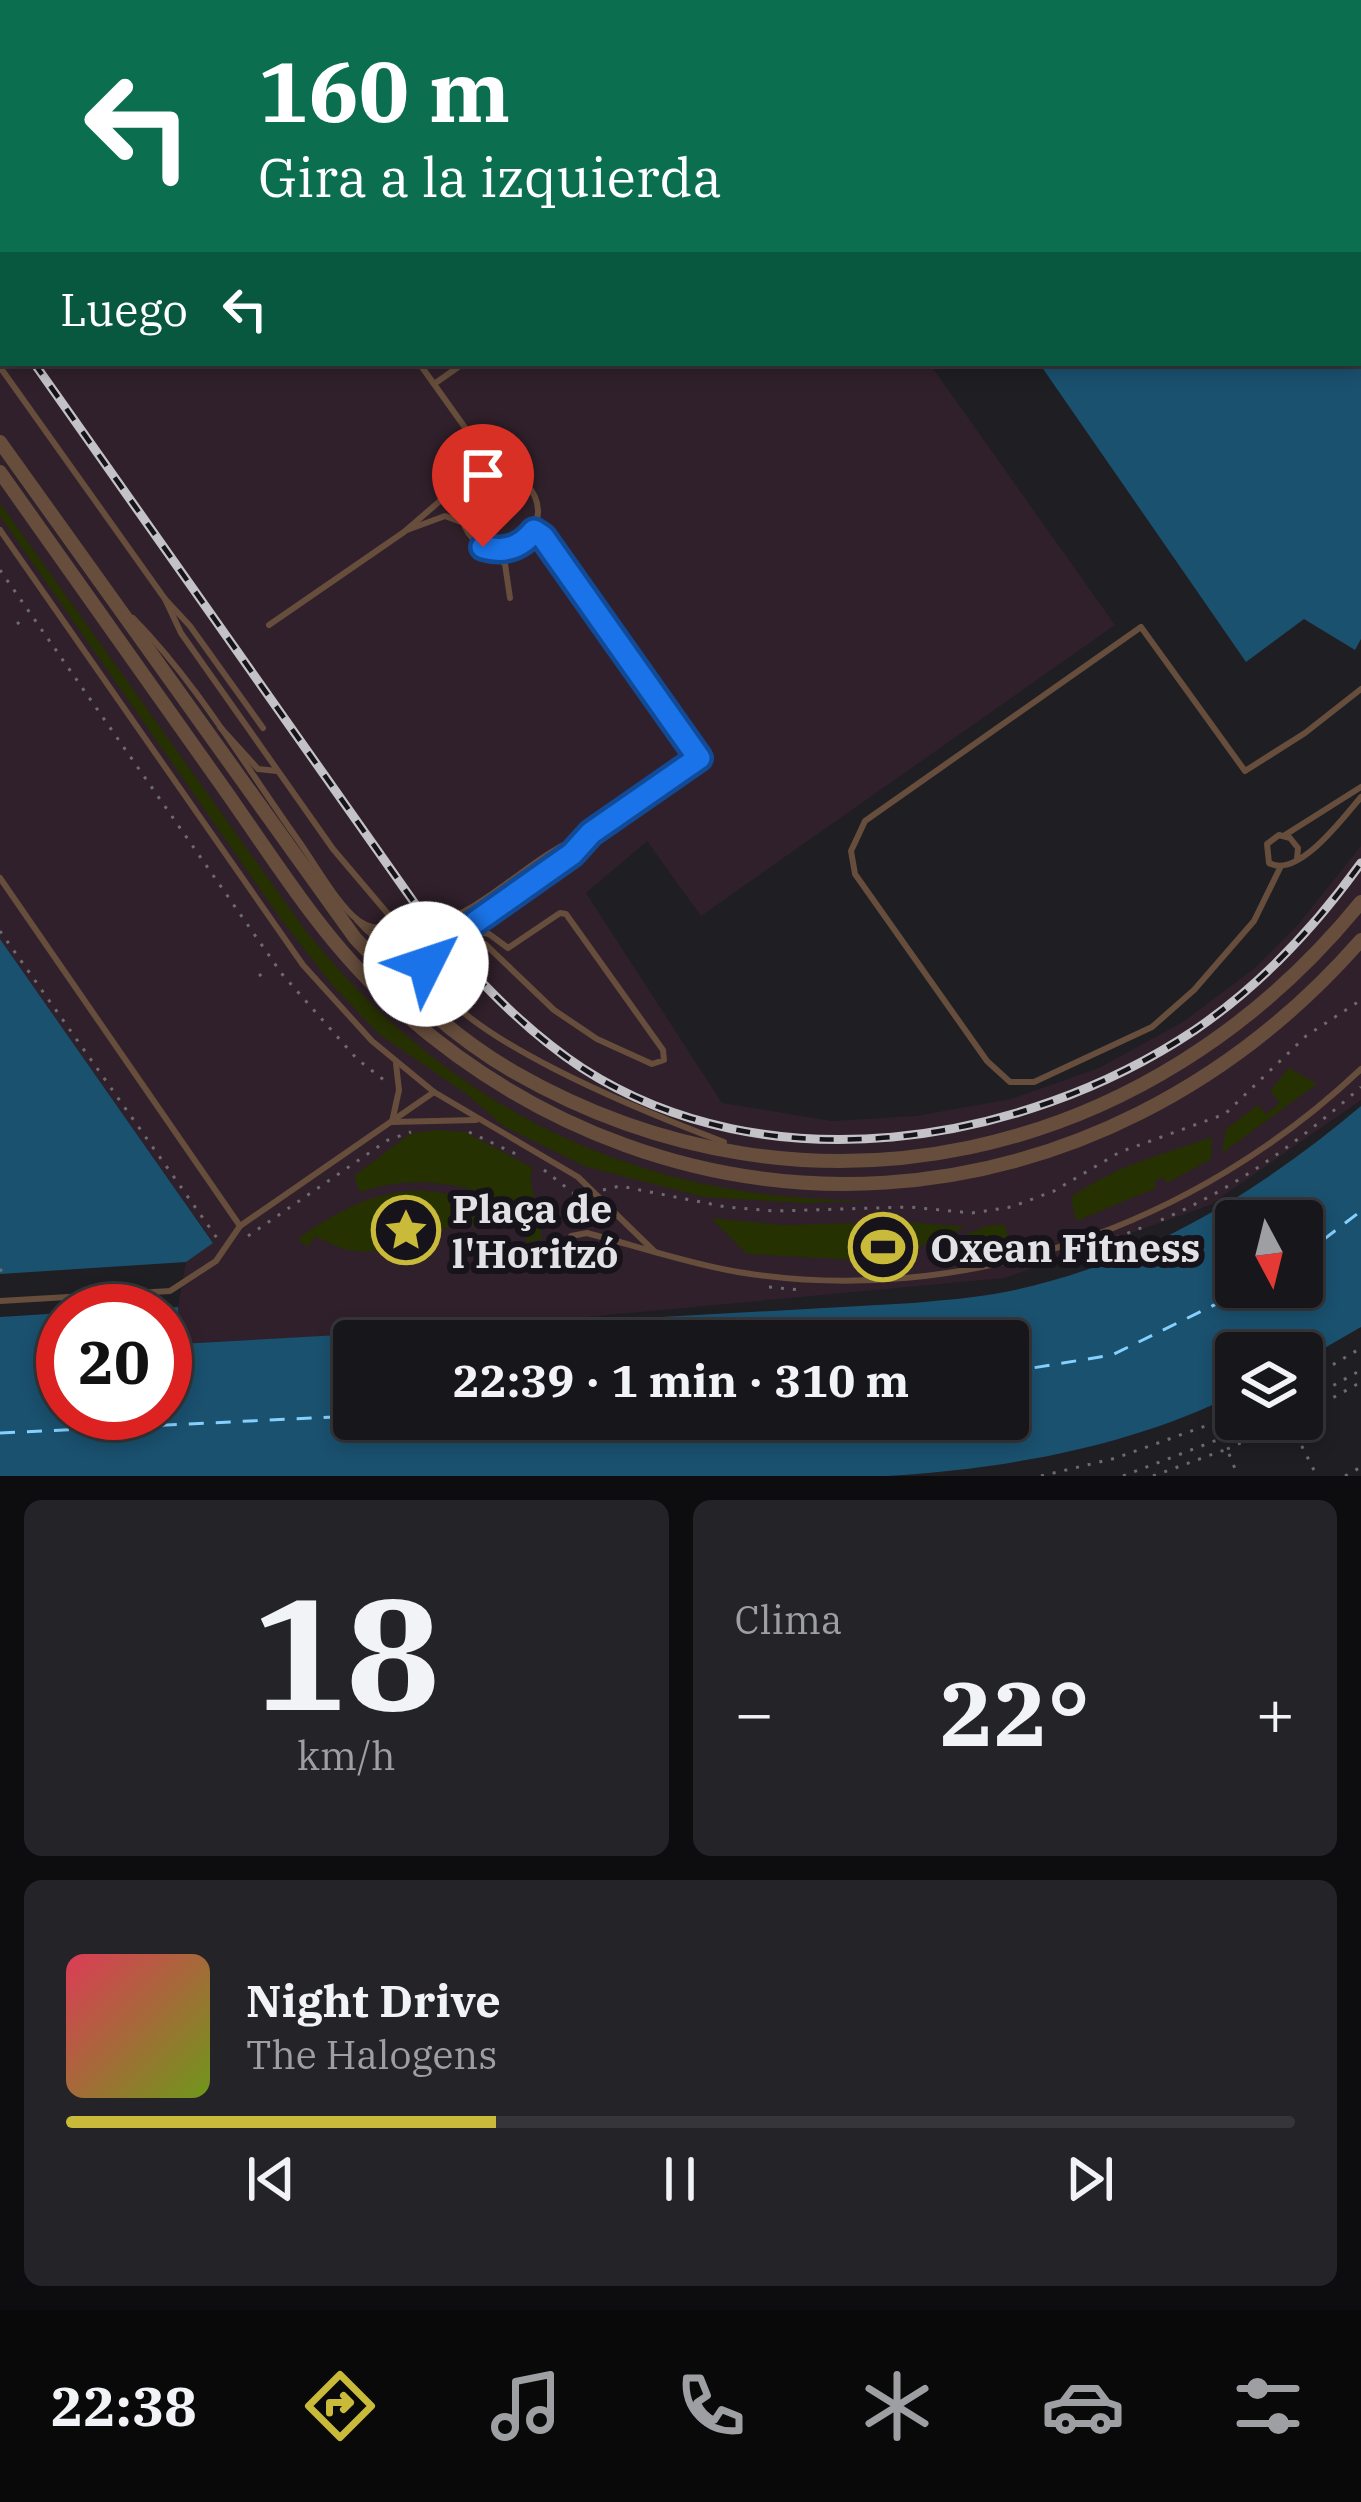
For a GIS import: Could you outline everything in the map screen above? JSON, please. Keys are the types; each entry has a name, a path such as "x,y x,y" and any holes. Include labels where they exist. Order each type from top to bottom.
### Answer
{"street":[{"path":"0,442 334,912 426,1009 514,1071 578,1103 696,1144 836,1160 908,1157 969,1148 1083,1114 1142,1087 1228,1034 1306,965 1361,902"},
{"path":"0,472 290,883 371,982 484,1075 569,1122 636,1149 756,1177 855,1183 974,1172 1032,1158 1091,1137 1198,1084 1287,1018 1361,940"}],"lane":[{"path":"421,366 481,450 488,476"},
{"path":"434,385 460,366"},
{"path":"0,367 263,728"},
{"path":"269,626 404,532 455,488 488,476 513,476 532,491 538,514 534,531 506,550 483,547"},
{"path":"463,525 462,502 476,482"},
{"path":"404,532 453,516 505,564 510,598"},
{"path":"0,530 303,965 395,1061 434,1092 578,1177 655,1252"},
{"path":"534,531 543,537 699,758 591,833 572,854 438,944 427,958 428,975 474,1021 528,1055 647,1113 755,1154"},
{"path":"101,585 169,654 357,920 380,944 427,958 485,944 554,1010 597,1039 652,1064 664,1060 663,1050 566,914 560,913 508,948 482,932 460,933"},
{"path":"165,599 181,633 333,849 400,929 417,940 438,944"},
{"path":"1280,868 1254,921 1194,990 1152,1028 1034,1082 1010,1082 987,1060 856,874 851,850 865,821 1141,627 1245,771 1305,733 1361,689"},
{"path":"213,721 258,769 278,770"},
{"path":"1361,787 1285,836 1274,837 1265,850 1269,863 1291,866 1327,838 1361,796"},
{"path":"357,920 383,929 430,925 470,907 563,842 591,833"},
{"path":"1285,836 1295,842 1297,859"},
{"path":"0,878 240,1226"},
{"path":"470,907 478,910 479,919"},
{"path":"392,1122 399,1090 395,1061"},
{"path":"564,1252 566,1241 579,1232 741,1273 850,1281 923,1276 1030,1256 1094,1235 1192,1192 1302,1120 1361,1069"},
{"path":"0,1301 170,1291 216,1261 240,1226 434,1092"},
{"path":"392,1122 479,1120"}],"path":[{"path":"0,931 216,1238"},
{"path":"259,976 268,969"},
{"path":"1105,1242 1206,1200 1312,1129 1361,1087"},
{"path":"237,1244 388,1140 415,1131"},
{"path":"1033,1266 1071,1255"},
{"path":"768,1286 802,1290"},
{"path":"1323,1371 1361,1348"},
{"path":"1323,1392 1361,1370"},
{"path":"1348,1378 1353,1387"},
{"path":"1323,1403 1361,1382"},
{"path":"1040,1476 1172,1440 1215,1423"},
{"path":"1172,1440 1179,1457"},
{"path":"1123,1476 1224,1440"},
{"path":"1239,1440 1241,1444"},
{"path":"1153,1476 1249,1440"},
{"path":"1300,1440 1317,1476"},
{"path":"1227,1449 1238,1476"},
{"path":"1345,1476 1361,1467"}],"shaded area":[{"path":"0,366 931,366 1115,625 701,916 647,841 586,893 722,1103 832,1121 916,1116 1011,1099 1099,1068 1183,1022 1255,968 1296,927 1361,846 1361,1100 1210,1205 1005,1278 554,1320 333,1320 333,1336 192,1343 192,1284 182,1284 186,1262 213,1242 0,939"}],"green space":[{"path":"0,503 305,930 361,993 422,1049 487,1095 556,1134 629,1163 707,1184 788,1197 873,1200 806,1203 704,1197 587,1167 505,1127 465,1093 379,1034 333,986 281,919 0,516"},
{"path":"1289,1068 1317,1084 1222,1153 1226,1129 1258,1105 1266,1114 1280,1103 1270,1091"},
{"path":"465,1132 533,1168 530,1176 542,1239 526,1242 526,1228 473,1226 440,1229 367,1252 315,1236 308,1247 298,1239 348,1208 402,1192 442,1193 498,1206 500,1200 483,1193 431,1182 360,1192 354,1176 410,1134"},
{"path":"1212,1137 1211,1159 1167,1183 1163,1177 1154,1182 1156,1188 1076,1221 1071,1197 1106,1176"},
{"path":"711,1218 783,1225 854,1223 858,1260 747,1254"},
{"path":"896,1221 966,1227 899,1255"},
{"path":"1004,1224 1009,1240 948,1252 943,1244 987,1226"}],"water":[{"path":"1041,366 1361,366 1361,639 1355,650 1304,619 1246,662"},
{"path":"0,939 213,1243 186,1262 0,1274"},
{"path":"1361,1106 1361,1327 1323,1349 1323,1332 1215,1332 1215,1403 1153,1428 1066,1452 976,1468 887,1476 0,1476 0,1317 36,1315 36,1440 192,1440 192,1343 333,1335 333,1440 1029,1440 1029,1320 609,1320 913,1303 1005,1292 1103,1264 1215,1210 1215,1308 1323,1308 1323,1200 1232,1200"}],"ferry route":[{"path":"1323,1240 1361,1211"},
{"path":"1029,1369 1112,1355 1215,1305"},
{"path":"0,1433 333,1417"}],"railway":[{"path":"36,366 430,925 540,1037 582,1068 654,1105 731,1129 811,1139 892,1137 973,1124 1052,1102 1126,1070 1219,1013 1285,954 1361,863"}],"place":[{"name":"Plaça de l'Horitzó","path":"406,1230"},
{"name":"Oxean Fitness","path":"883,1247"}],"route":[{"path":"426,964 438,944 572,854 591,833 699,758 543,537 534,531 506,550 483,547"}]}
